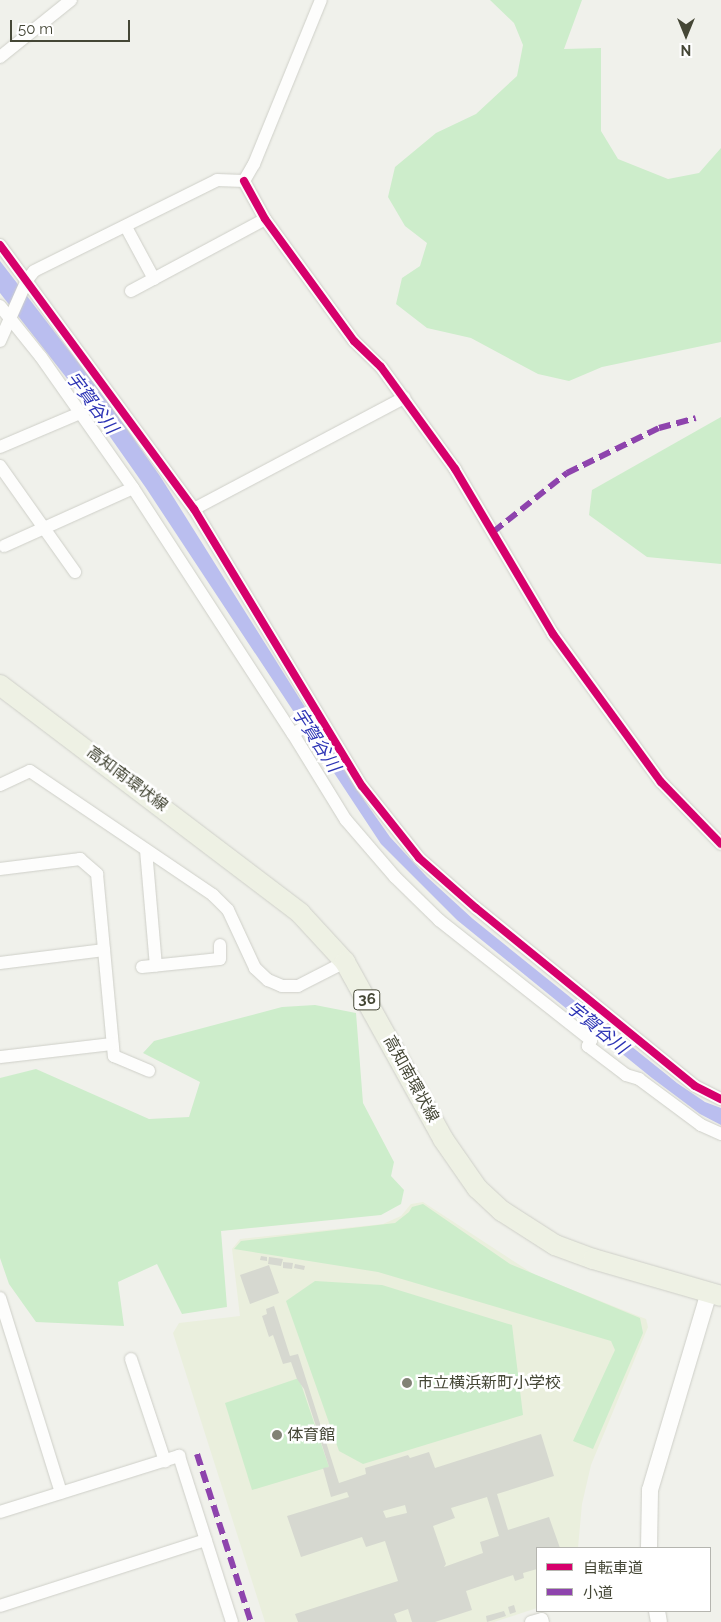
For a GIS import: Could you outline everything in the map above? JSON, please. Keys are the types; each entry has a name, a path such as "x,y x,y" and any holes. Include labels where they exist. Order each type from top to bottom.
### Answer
{"main road":[{"name":"高知南環状線","path":"0,685 286,901 346,962 443,1139 483,1194 528,1229 556,1245 593,1259 715,1294"}],"street":[{"path":"0,57 70,0"},
{"path":"244,181 254,164 321,0"},
{"path":"0,341 26,284 34,271 126,227 217,180 244,181"},
{"path":"244,181 265,219 354,341 381,367 455,469 554,634 661,782 721,844"},
{"path":"132,291 265,219"},
{"path":"126,227 154,279"},
{"path":"0,245 26,284 194,509 318,720 362,786 419,858 476,908 694,1086 721,1098"},
{"path":"0,306 11,317 133,488 296,733 346,820 395,877 439,920 590,1040 588,1046 603,1058 626,1075 639,1079 701,1125 721,1134"},
{"path":"194,509 404,398"},
{"path":"0,447 80,413"},
{"path":"0,466 76,572"},
{"path":"4,546 133,488"},
{"path":"296,733 318,720"},
{"path":"0,785 30,771 213,895 228,910 255,968 268,980 282,986 298,986 346,962"},
{"path":"146,850 156,966"},
{"path":"0,869 80,859 97,874 114,1056 149,1071"},
{"path":"142,967 220,959 220,945"},
{"path":"0,963 104,950"},
{"path":"0,1057 112,1044"},
{"path":"649,1547 650,1490 715,1294"},
{"path":"0,1298 60,1493"},
{"path":"131,1359 165,1461"},
{"path":"0,1512 179,1456 232,1622"},
{"path":"0,1606 206,1540"},
{"path":"531,1622 542,1619 543,1622"}],"shaded area":[{"name":"市立横浜新町小学校","path":"423,1202 535,1275 646,1319 648,1327 591,1465 582,1504 578,1547 536,1547 536,1608 494,1622 265,1622 173,1333 179,1323 240,1316 232,1249 240,1239 383,1224 401,1216 411,1204"}],"green space":[{"path":"490,0 582,0 564,49 601,48 601,131 618,159 668,179 699,173 721,148 721,342 602,367 569,381 538,374 471,338 427,328 396,304 402,278 420,266 427,243 405,226 388,197 395,167 436,133 476,114 517,76 523,45 514,23"},
{"path":"721,417 721,564 647,557 589,515 592,490"},
{"path":"315,1005 356,1013 363,1103 394,1162 391,1176 404,1190 401,1204 381,1215 221,1231 227,1307 182,1314 157,1264 118,1282 124,1326 36,1322 9,1284 0,1258 0,1078 36,1069 149,1119 189,1117 200,1082 143,1053 154,1041 282,1007"},
{"path":"423,1204 510,1264 640,1318 643,1333 593,1449 573,1441 615,1350 611,1341 378,1272 234,1249 241,1241 395,1223 409,1212 412,1207"},
{"path":"315,1281 382,1285 512,1325 523,1415 363,1464 339,1451 286,1301"},
{"name":"体育館","path":"299,1378 329,1467 252,1490 225,1403"}],"water":[{"name":"宇賀谷川","path":"0,261 101,392 160,476 357,790 390,837 427,877 473,919 677,1083 705,1102 721,1108 721,1125 700,1114 652,1078 457,920 381,844 146,488 87,404 0,293"}],"building":[{"path":"261,1256 267,1257 267,1261 260,1260"},
{"path":"269,1257 283,1259 281,1266 268,1264"},
{"path":"283,1262 293,1263 292,1269 283,1268"},
{"path":"295,1264 305,1266 304,1270 294,1268"},
{"path":"269,1265 279,1293 250,1304 240,1275"},
{"path":"274,1306 290,1356 298,1354 339,1483 366,1474 365,1468 408,1455 410,1458 429,1452 435,1468 541,1434 554,1476 497,1494 508,1530 549,1517 560,1547 536,1547 536,1569 523,1573 524,1578 515,1581 513,1575 466,1591 472,1610 435,1622 412,1622 408,1609 394,1614 397,1622 298,1622 295,1614 398,1581 385,1541 366,1547 362,1537 301,1557 287,1516 349,1497 347,1492 331,1497 323,1468 329,1467 304,1389 297,1379 291,1362 283,1364 273,1335 269,1337 262,1316 267,1314 266,1309","holes":["487,1497 499,1536 480,1542 483,1553 444,1567 446,1564 433,1526 455,1518 451,1508","405,1505 407,1513 386,1518 383,1511"]},
{"path":"514,1605 516,1612 510,1614 508,1607"},
{"path":"504,1611 506,1616 487,1622 486,1616"}],"marked path":[{"path":"493,532 567,473 659,428 696,418"},
{"path":"197,1454 251,1622"}],"cycle path":[{"path":"244,181 265,219 354,341 381,367 455,469 553,634 661,782 721,844"},
{"path":"0,245 194,509 362,786 419,858 476,908 695,1086 721,1099"}],"place":[{"name":"市立横浜新町小学校","path":"407,1383"},
{"name":"体育館","path":"277,1435"}]}
